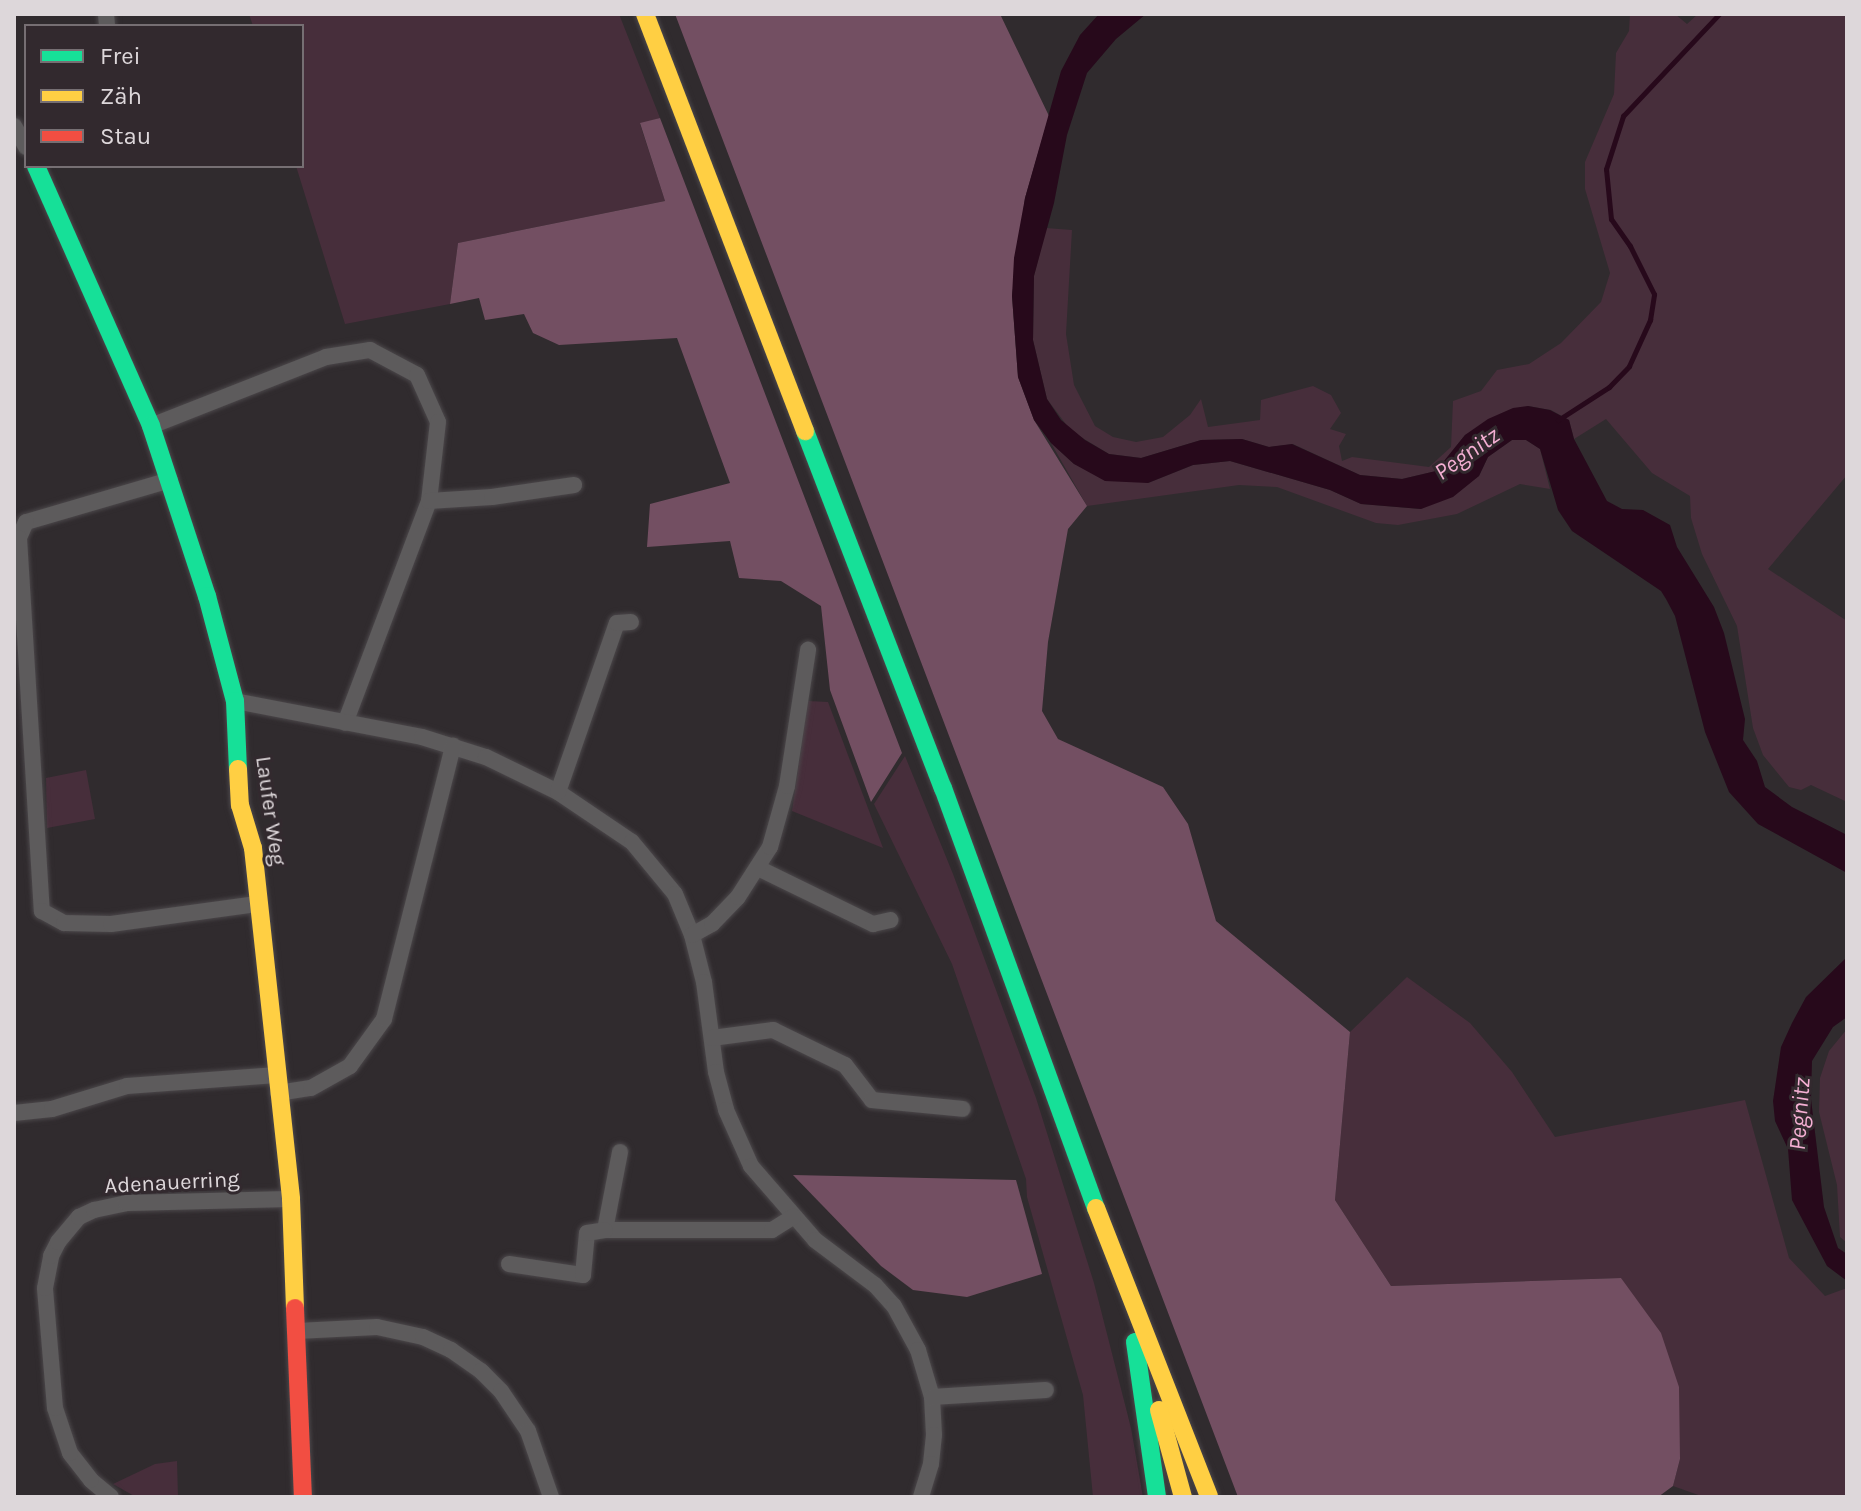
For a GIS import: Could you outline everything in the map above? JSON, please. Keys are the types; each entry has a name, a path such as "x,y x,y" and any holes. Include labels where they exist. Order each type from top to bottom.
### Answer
{"main road":[{"path":"645,14 943,788 1129,1300 1209,1497"},
{"name":"Laufer Weg","path":"37,168 151,426 235,701 240,805 253,848 291,1199 303,1497"},
{"path":"1129,1300 1157,1497"},
{"path":"1129,1300 1183,1497"}],"street":[{"path":"151,426 326,357 370,350 417,375 438,422 429,501 345,723"},
{"path":"170,480 26,522 19,538 42,911 64,923 111,924 257,904"},
{"path":"429,501 492,497 574,485"},
{"path":"558,792 617,623 631,622"},
{"path":"692,935 712,924 758,868 770,847 784,799 808,650"},
{"path":"235,701 453,746 516,770 558,792 632,842 675,894 692,935 726,1110 751,1166 815,1240 875,1285 894,1306 918,1350 932,1397 931,1464 921,1497"},
{"path":"14,1113 52,1109 127,1086 278,1084 311,1088 350,1066 384,1019 453,746"},
{"path":"758,868 873,924 891,920"},
{"path":"712,1038 773,1030 845,1065 872,1100 963,1109"},
{"path":"605,1230 620,1152"},
{"name":"Adenauerring","path":"111,1497 91,1480 75,1460 62,1437 55,1408 45,1288 51,1256 58,1242 79,1217 115,1205 291,1199"},
{"path":"509,1264 583,1275 587,1233 605,1230 772,1230 793,1217"},
{"path":"297,1331 377,1327 423,1337 451,1350 481,1371 528,1431 551,1497"},
{"path":"932,1397 1046,1390"}],"shaded area":[{"path":"249,14 619,14 660,118 640,124 665,201 458,243 450,304 345,324 297,168 304,168 304,24 252,24"},
{"path":"675,14 1000,14 1049,116 1025,198 1012,296 1018,377 1034,420 1087,506 1068,529 1048,642 1042,711 1058,739 1163,787 1188,824 1216,921 1350,1032 1335,1200 1391,1286 1621,1278 1661,1333 1679,1387 1680,1459 1673,1486 1658,1497 1238,1497"},
{"path":"1630,14 1675,14 1687,24 1698,14 1847,14 1847,475 1768,569 1847,621 1847,802 1811,785 1801,790 1789,787 1763,755 1753,728 1737,626 1702,554 1691,518 1690,496 1652,473 1606,419 1574,439 1569,420 1551,410 1528,406 1465,435 1436,471 1402,479 1360,475 1293,444 1269,447 1242,439 1201,440 1141,458 1109,454 1071,431 1047,399 1033,340 1034,276 1046,228 1072,230 1066,334 1074,385 1095,426 1113,437 1136,442 1163,437 1190,415 1201,399 1208,427 1260,420 1261,400 1313,386 1331,395 1341,413 1330,429 1346,434 1339,446 1342,461 1352,457 1429,467 1451,447 1453,401 1481,391 1497,370 1529,364 1561,343 1601,302 1610,273 1585,189 1585,162 1614,94 1616,53 1629,31"},
{"path":"660,118 902,753 871,802 830,690 821,606 781,581 739,578 730,541 647,547 650,504 730,483 677,338 559,345 533,333 524,314 485,320 479,298 450,304 458,243 665,201 640,123"},
{"path":"1512,440 1526,440 1540,449 1550,489 1520,484 1457,514 1398,525 1376,523 1277,487 1239,485 1087,506 1051,443 1074,464 1148,483 1193,465 1230,461 1330,490 1361,504 1421,509 1479,476 1488,457"},
{"path":"808,701 828,702 883,848 792,811"},
{"path":"905,756 953,874 1036,1098 1094,1283 1131,1428 1143,1497 1093,1497 1083,1395 1027,1197 1026,1179 952,964 874,804"},
{"path":"86,770 95,819 47,828 46,778"},
{"path":"1407,977 1470,1023 1512,1072 1555,1137 1745,1100 1789,1258 1825,1296 1847,1288 1847,1496 1704,1497 1673,1486 1680,1459 1621,1278 1391,1286 1335,1200 1350,1032"},
{"path":"1847,1029 1847,1243 1840,1237 1837,1185 1819,1112 1820,1078 1829,1051"},
{"path":"793,1175 1016,1180 1042,1274 967,1297 913,1290 881,1266"},
{"path":"177,1461 178,1497 136,1497 113,1484 155,1464"}],"water":[{"name":"Pegnitz","path":"1099,14 1146,14 1116,39 1087,73 1067,135 1054,203 1034,276 1033,340 1047,399 1061,420 1085,440 1109,454 1141,458 1201,440 1242,439 1269,447 1292,444 1360,475 1402,479 1436,471 1465,435 1488,419 1513,408 1528,406 1550,410 1569,420 1574,439 1607,501 1622,509 1643,510 1670,525 1677,547 1714,607 1724,633 1745,719 1743,740 1757,761 1765,787 1792,807 1847,835 1847,873 1758,824 1729,792 1705,732 1675,616 1666,599 1661,591 1572,531 1558,510 1540,449 1526,440 1512,440 1488,457 1479,476 1453,497 1421,509 1361,504 1330,490 1230,461 1193,465 1148,483 1105,481 1074,464 1051,443 1034,420 1018,377 1012,296 1014,258 1025,198 1061,71 1080,35"},
{"name":"Pegnitz","path":"1847,957 1847,1017 1833,1027 1812,1061 1811,1099 1824,1207 1838,1248 1847,1254 1847,1281 1827,1266 1792,1200 1788,1149 1775,1121 1773,1101 1781,1047 1792,1023 1806,997"}],"waterway":[{"path":"1558,420 1609,387 1629,366 1650,320 1654,294 1630,246 1611,219 1606,169 1623,116 1719,14"}],"traffic: fast":[{"path":"37,168 151,426 207,596 235,701 238,769"},
{"path":"805,431 943,788 1096,1208"},
{"path":"1135,1342 1157,1497"}],"traffic: slow":[{"path":"645,14 805,431"},
{"path":"238,769 240,805 253,848 291,1199 295,1308"},
{"path":"1096,1208 1209,1497"},
{"path":"1159,1410 1183,1497"}],"traffic: jam":[{"path":"295,1308 303,1497"}]}
